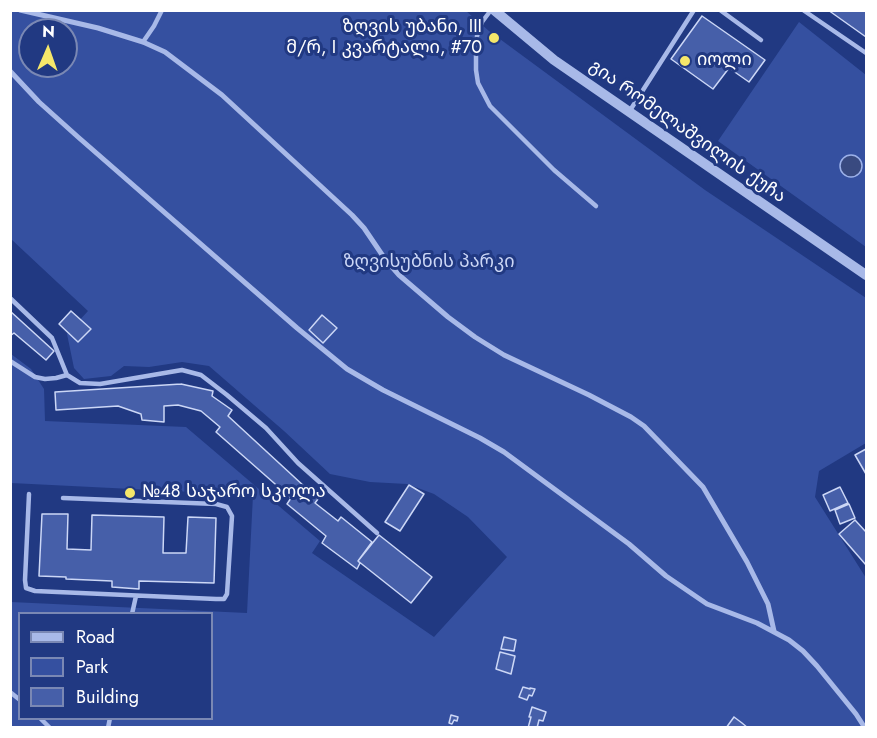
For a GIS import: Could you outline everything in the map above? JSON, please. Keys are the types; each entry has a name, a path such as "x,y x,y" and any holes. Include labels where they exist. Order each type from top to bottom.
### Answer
{"street":[{"path":"20,10 98,28 165,51 229,102 352,215 399,275 448,317 504,355 589,395 644,426 703,487 747,562 768,604 774,631"},
{"name":"გია რომელაშვილის ქუჩა","path":"492,10 554,60 867,275"},
{"path":"10,71 39,102 78,137 347,369 504,452 629,544 666,576 707,604 757,623 789,640 817,666 865,728"}],"lane":[{"path":"143,42 162,10"},
{"path":"492,10 482,22 477,36 476,51 478,83 490,106 554,170 596,206"},
{"path":"630,112 694,10"},
{"path":"720,10 761,40"},
{"path":"803,10 867,53"},
{"path":"10,298 52,338 67,375 80,383 100,384 182,370 201,375 266,428 298,463 377,532"},
{"path":"10,361 35,377 45,379 67,375"},
{"path":"29,494 26,588 35,591 216,599 224,598 227,594 232,516 226,507 216,504 63,498"},
{"path":"132,612 136,596"}],"green space":[{"name":"ზღვისუბნის პარკი","path":"11,11 466,11 489,31 705,190 866,298 866,443 819,471 815,497 866,578 866,727 11,727 11,602 247,613 253,495 11,483 11,354 31,369 44,389 45,421 186,427 320,541 312,553 434,637 507,557 468,517 434,494 407,484 370,482 330,474 209,366 182,362 149,367 124,366 111,376 84,379 74,368 67,334 88,311 11,239"},
{"path":"799,22 866,75 866,247 718,141"}],"shaded area":[{"path":"851,155 859,158 862,166 859,174 851,177 843,174 840,166 843,158"}],"building":[{"path":"828,10 866,10 866,37"},
{"path":"702,16 765,60 749,82 729,68 713,89 671,59"},
{"path":"10,311 54,351 46,360 14,333 10,336"},
{"path":"71,311 91,329 78,342 59,324"},
{"path":"322,315 337,328 323,343 309,330"},
{"path":"181,384 213,391 212,396 232,410 228,416 318,499 315,503 338,521 341,517 372,542 358,561 360,563 357,569 322,543 326,536 287,504 291,498 216,432 220,427 201,411 178,405 164,406 164,422 142,420 141,414 118,406 56,410 55,392"},
{"path":"866,449 866,474 855,455"},
{"path":"409,485 424,494 400,531 385,522"},
{"path":"840,487 848,503 830,511 823,495"},
{"path":"849,504 855,518 840,524 835,510"},
{"path":"42,514 68,514 67,549 91,550 92,515 164,517 163,553 186,553 188,517 216,518 214,583 139,581 139,589 112,587 112,581 39,576"},
{"path":"855,520 866,532 866,565 839,534"},
{"path":"379,535 432,577 411,603 358,561"},
{"path":"504,637 516,640 514,651 501,649"},
{"path":"500,652 515,656 511,674 496,669"},
{"path":"523,687 535,689 527,700 519,697"},
{"path":"532,707 546,712 543,721 539,720 537,728 528,728"},
{"path":"451,715 458,717 457,721 454,720 452,724 449,723"},
{"path":"734,717 742,723 748,728 726,728"}],"place":[{"name":"ზღვის უბანი, III მ/რ, I კვარტალი, #70","path":"494,38"},
{"name":"იოლი","path":"685,61"},
{"name":"№48 საჯარო სკოლა","path":"130,493"}]}
